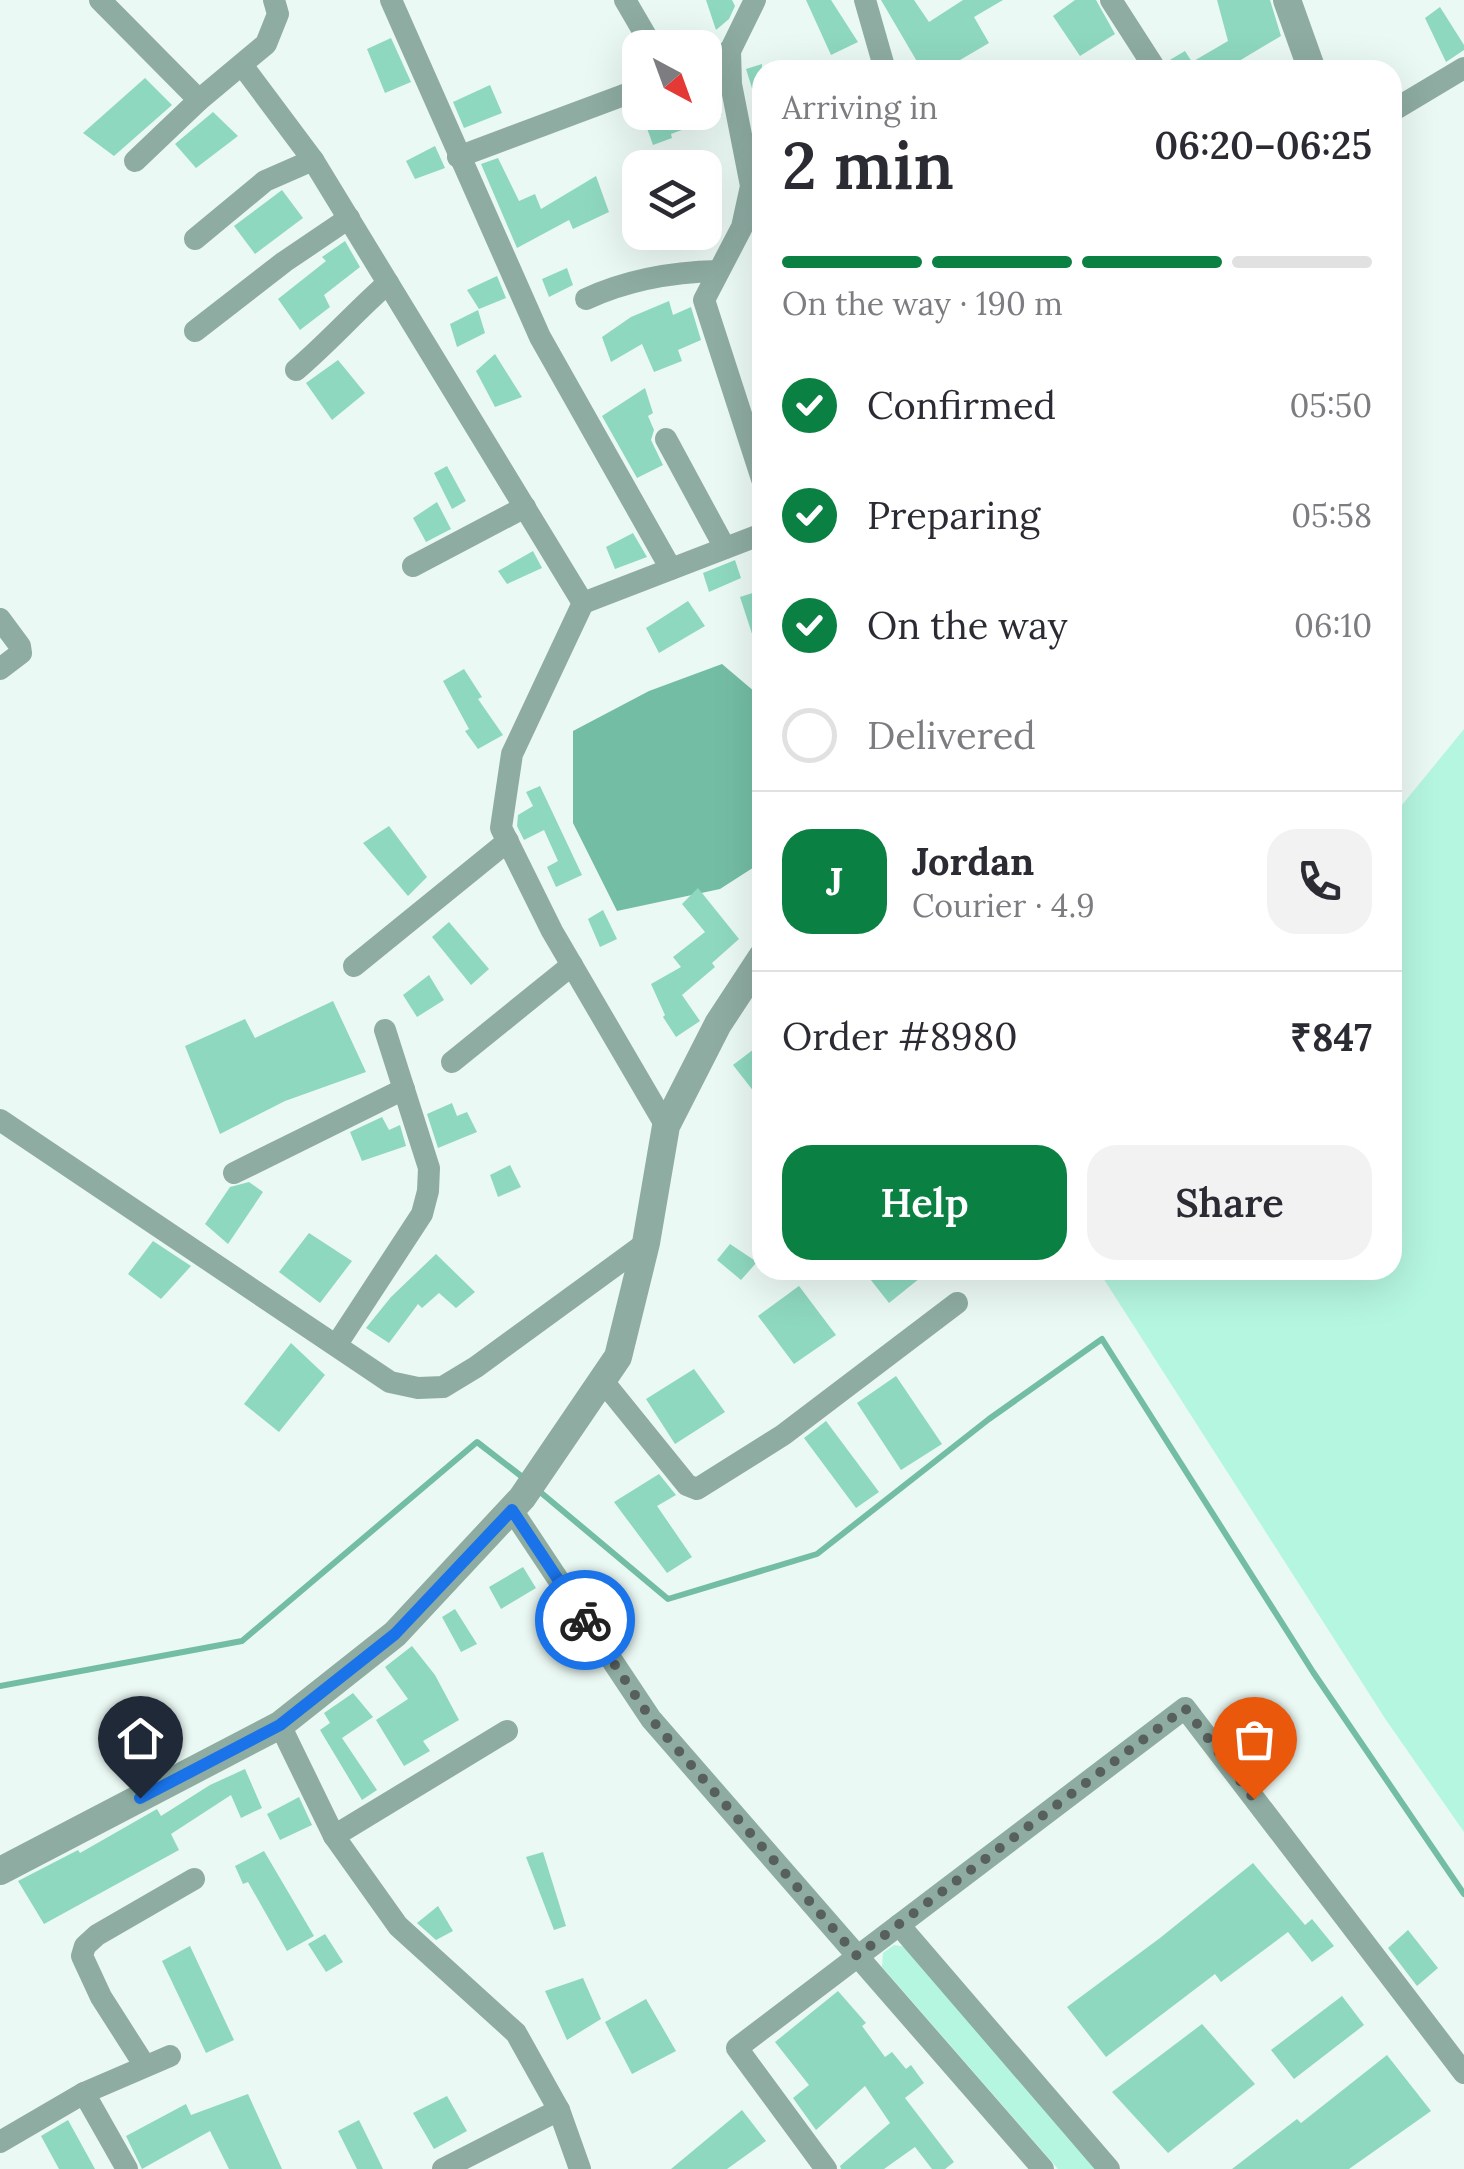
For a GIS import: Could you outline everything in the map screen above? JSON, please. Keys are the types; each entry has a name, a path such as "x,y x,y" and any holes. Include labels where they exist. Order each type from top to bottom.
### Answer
{"street":[{"path":"100,0 199,100"},
{"path":"135,161 266,44 278,14 274,0"},
{"path":"391,0 540,337 670,569"},
{"path":"625,0 642,30"},
{"path":"865,0 883,60"},
{"path":"1110,0 1149,60"},
{"path":"1287,0 1308,60"},
{"path":"747,4 730,52 731,84 751,186 742,226 704,300 752,425"},
{"path":"722,55 730,52"},
{"path":"242,65 314,160 583,602"},
{"path":"1402,105 1464,68"},
{"path":"458,157 622,96"},
{"path":"195,239 265,181 314,160"},
{"path":"196,331 348,218"},
{"path":"586,298 638,280 679,272 718,271"},
{"path":"296,370 328,344 352,314 388,283"},
{"path":"666,439 725,548"},
{"path":"412,566 525,507"},
{"path":"666,1126 572,965 501,828 512,754 583,602 752,538"},
{"path":"0,619 21,653 0,669"},
{"path":"354,966 508,841"},
{"path":"452,1062 572,965"},
{"path":"0,1871 280,1725 395,1634 517,1504 558,1450 618,1357 646,1243 666,1126 718,1024 752,972"},
{"path":"337,1344 422,1214 428,1192 429,1168 386,1030"},
{"path":"234,1173 404,1089"},
{"path":"0,1120 390,1382 418,1388 443,1387 476,1367 646,1243"},
{"path":"602,1380 687,1484 697,1489 783,1434 957,1303"},
{"path":"517,1504 651,1719 1043,2169"},
{"path":"826,2169 737,2048 1185,1708 1464,2073"},
{"path":"280,1725 334,1836 398,1926 516,2033 559,2110 580,2169"},
{"path":"334,1836 507,1731"},
{"path":"145,2066 101,1997 82,1956 96,1935 194,1879"},
{"path":"899,1925 1110,2169"},
{"path":"0,2142 84,2093 170,2056"},
{"path":"84,2093 127,2169"},
{"path":"443,2169 559,2110"}],"shaded area":[{"path":"722,664 752,690 752,868 720,889 617,911 573,823 573,731 649,691"},
{"path":"1464,729 1464,1832 1386,1720 1104,1280 1402,1280 1402,805"},
{"path":"894,1945 907,1947 1101,2169 1058,2169 882,1967 883,1953"}],"building":[{"path":"706,0 732,0 735,6 729,19 716,30"},
{"path":"806,0 831,0 858,42 831,55"},
{"path":"881,0 914,0 929,22 963,0 1003,0 974,17 989,43 960,60 916,60"},
{"path":"1075,0 1096,0 1115,34 1080,56 1053,16"},
{"path":"1217,0 1270,0 1281,36 1241,60 1195,60 1228,41"},
{"path":"1440,7 1464,45 1464,50 1446,62 1425,18"},
{"path":"391,38 411,82 385,93 367,49"},
{"path":"1185,51 1191,60 1170,60"},
{"path":"752,67 752,88 746,69"},
{"path":"145,78 172,105 114,156 83,133"},
{"path":"490,85 502,113 464,128 453,102"},
{"path":"213,112 238,136 196,168 175,144"},
{"path":"648,130 682,130 671,134 672,138 653,145"},
{"path":"435,146 445,168 415,179 406,161"},
{"path":"498,158 519,201 535,194 541,209 596,176 609,212 573,229 569,220 517,248 481,164"},
{"path":"282,190 303,218 255,254 234,226"},
{"path":"345,241 360,267 324,295 330,307 300,330 278,299"},
{"path":"567,268 573,285 549,297 542,279"},
{"path":"497,276 506,298 479,309 467,290"},
{"path":"669,301 673,315 691,307 701,340 678,350 682,361 654,372 642,344 611,362 602,337 631,317"},
{"path":"478,310 485,333 457,347 450,324"},
{"path":"495,354 522,397 495,407 476,371"},
{"path":"338,360 365,393 332,420 306,383"},
{"path":"645,388 653,413 648,416 654,430 651,440 663,465 637,478 602,416"},
{"path":"447,466 466,501 452,509 434,473"},
{"path":"437,502 451,529 426,542 413,518"},
{"path":"633,533 647,557 615,569 606,547"},
{"path":"533,551 542,568 507,584 498,571"},
{"path":"735,560 741,578 709,592 703,573"},
{"path":"752,593 752,634 740,597"},
{"path":"688,601 705,626 659,653 646,628"},
{"path":"464,669 482,697 478,699 503,735 478,749 465,731 469,729 443,681"},
{"path":"540,786 582,875 556,887 547,867 558,861 544,830 524,840 517,826 518,815 533,806 526,792"},
{"path":"389,826 427,877 408,896 363,843"},
{"path":"698,888 739,939 712,963 715,967 682,995 700,1021 676,1037 663,1017 651,984 681,967 673,957 705,932 682,904"},
{"path":"603,910 617,939 600,947 588,919"},
{"path":"449,922 489,969 471,985 432,937"},
{"path":"429,975 444,1000 417,1017 403,995"},
{"path":"333,1001 366,1072 285,1101 220,1134 185,1046 245,1019 255,1038"},
{"path":"752,1051 752,1089 733,1065"},
{"path":"452,1103 457,1116 467,1112 477,1132 438,1148 427,1114"},
{"path":"382,1117 389,1130 400,1125 406,1146 362,1161 350,1132"},
{"path":"510,1165 521,1187 498,1197 490,1175"},
{"path":"249,1182 263,1192 228,1244 205,1224 230,1187"},
{"path":"309,1233 352,1261 320,1303 279,1272"},
{"path":"153,1241 191,1266 161,1299 128,1274"},
{"path":"730,1244 752,1259 752,1268 741,1280 717,1260"},
{"path":"436,1254 475,1292 456,1308 439,1293 422,1308 418,1304 389,1343 366,1328 391,1297"},
{"path":"871,1280 918,1280 889,1303"},
{"path":"799,1286 836,1335 794,1364 758,1316"},
{"path":"291,1343 325,1375 279,1432 244,1404"},
{"path":"694,1369 725,1412 675,1444 646,1399"},
{"path":"896,1376 942,1444 901,1470 857,1403"},
{"path":"826,1421 879,1492 856,1508 804,1438"},
{"path":"659,1474 676,1495 657,1506 692,1557 667,1573 614,1502"},
{"path":"523,1567 536,1588 501,1609 489,1587"},
{"path":"455,1609 477,1644 461,1652 442,1617"},
{"path":"412,1646 435,1675 459,1720 423,1741 430,1751 404,1766 376,1720 408,1699 385,1667"},
{"path":"353,1693 373,1717 342,1738 377,1790 362,1800 320,1730 330,1723 324,1713"},
{"path":"245,1769 262,1808 241,1818 231,1795 171,1834 179,1850 44,1924 18,1881 78,1850 80,1853 157,1809 161,1816 210,1785"},
{"path":"299,1797 312,1825 280,1840 267,1814"},
{"path":"264,1851 314,1936 287,1951 235,1866"},
{"path":"543,1852 566,1926 554,1930 526,1857"},
{"path":"1253,1863 1305,1925 1312,1919 1334,1946 1312,1962 1288,1932 1221,1982 1215,1974 1106,2057 1067,2007"},
{"path":"438,1906 453,1931 436,1940 417,1923"},
{"path":"1408,1930 1438,1968 1417,1986 1388,1948"},
{"path":"325,1934 343,1962 326,1972 308,1944"},
{"path":"190,1946 234,2040 206,2053 162,1961"},
{"path":"583,1978 601,2019 567,2040 545,1991"},
{"path":"838,1991 866,2023 862,2026 885,2057 892,2052 906,2069 911,2065 924,2083 905,2098 954,2162 945,2169 932,2169 915,2147 884,2169 841,2169 890,2123 865,2086 816,2130 793,2098 809,2085 775,2042"},
{"path":"1342,1996 1364,2025 1294,2079 1271,2050"},
{"path":"646,1999 676,2051 632,2074 605,2022"},
{"path":"1202,2024 1255,2084 1168,2153 1112,2092"},
{"path":"1387,2055 1431,2111 1349,2169 1232,2169 1297,2119 1301,2123"},
{"path":"248,2094 282,2169 229,2169 210,2131 142,2169 126,2136 186,2104 191,2115"},
{"path":"447,2096 467,2131 434,2149 413,2113"},
{"path":"742,2110 766,2141 727,2169 671,2169"},
{"path":"68,2120 95,2169 59,2169 41,2136"},
{"path":"359,2120 383,2169 357,2169 338,2131"}],"waterway":[{"path":"539,1491 668,1599 817,1554 989,1419 1102,1339 1313,1672 1464,1894"},
{"path":"0,1686 242,1641 477,1442 525,1479"}],"way so far":[{"path":"585,1620 651,1719 857,1956 1185,1708 1254,1799"}],"route":[{"path":"140,1798 280,1725 395,1634 512,1510 585,1620"}]}
